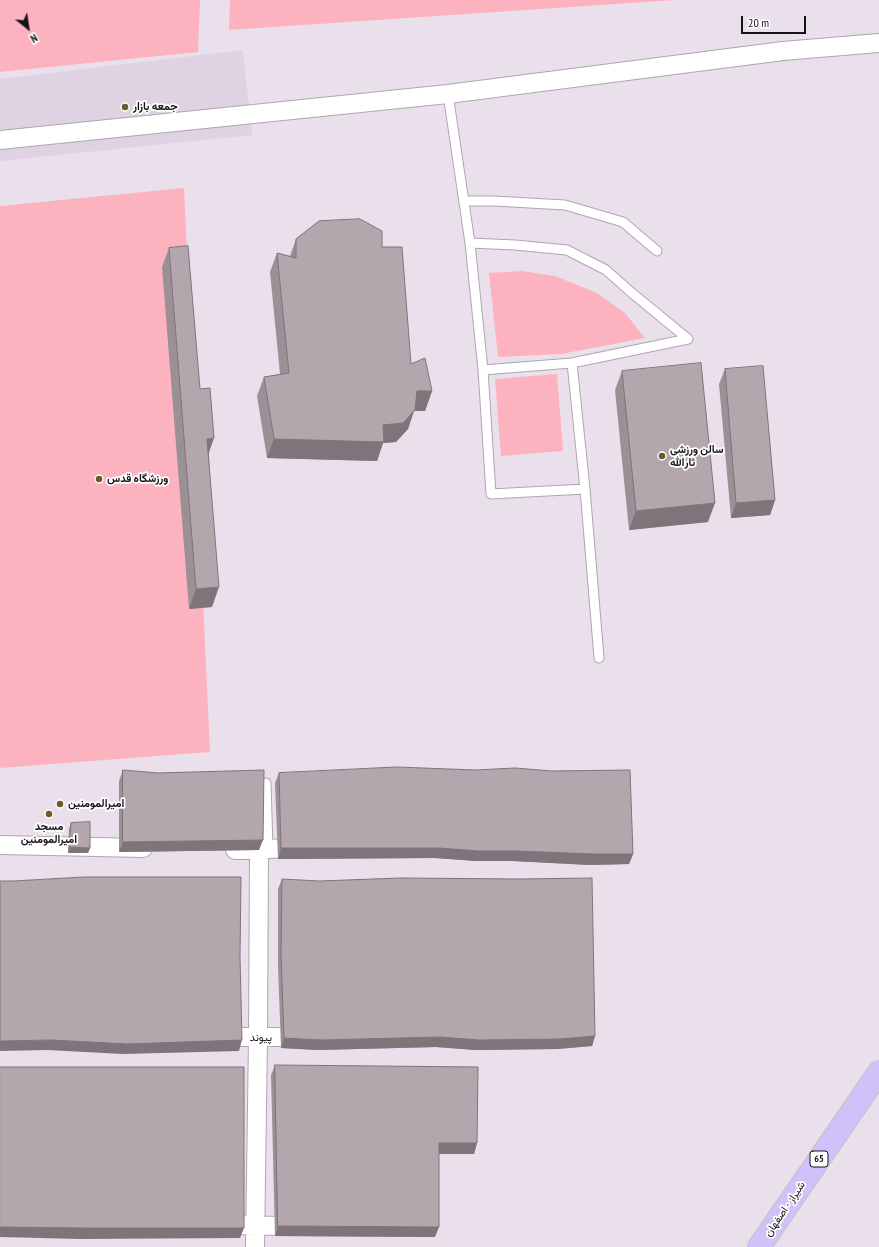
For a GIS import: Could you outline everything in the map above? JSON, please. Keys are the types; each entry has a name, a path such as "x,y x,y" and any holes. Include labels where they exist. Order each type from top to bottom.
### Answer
{"highway":[{"name":"شیراز - اصفهان","path":"759,1247 879,1072"}],"street":[{"path":"0,140 448,94 775,52 879,43"},
{"path":"0,845 157,848"},
{"path":"220,850 315,848"},
{"path":"255,1247 254,1226 258,1038 264,849"},
{"name":"پیوند","path":"203,1037 321,1037"},
{"path":"207,1225 317,1226"}],"lane":[{"path":"448,94 470,243 483,370 491,494 585,489"},
{"path":"464,202 494,201 565,205 623,222 657,251"},
{"path":"470,243 515,245 567,250 606,270 688,339 572,363 483,370"},
{"path":"572,363 585,489 599,658"},
{"path":"264,849 266,783"}],"shaded area":[{"path":"0,0 200,0 198,52 0,72"},
{"path":"230,0 675,0 229,30"},
{"name":"جمعه بازار","path":"243,50 252,135 0,161 0,79"},
{"name":"ورزشگاه قدس","path":"184,188 210,752 0,768 0,206"},
{"path":"522,271 555,276 597,293 625,313 645,338 561,354 498,357 489,273"},
{"path":"557,374 563,451 501,456 495,379"}],"building":[{"path":"360,219 382,231 382,247 402,247 411,364 425,358 432,391 417,391 415,410 403,423 383,425 384,442 274,439 264,377 289,373 277,253 296,258 296,239 319,221"},
{"path":"188,246 200,389 210,388 214,438 207,439 219,587 196,589 169,248"},
{"name":"سالن ورزشی ثارالله","path":"701,363 715,503 636,511 622,371"},
{"path":"763,366 775,500 736,503 725,369"},
{"path":"397,767 475,770 515,768 552,771 630,770 633,854 479,851 439,848 281,848 279,773"},
{"path":"123,770 158,773 264,770 263,840 123,842"},
{"path":"90,822 90,848 69,847 71,823"},
{"path":"84,877 241,877 240,957 242,1040 127,1044 51,1040 0,1041 0,881"},
{"path":"400,878 592,878 595,1036 561,1039 479,1040 440,1037 322,1040 284,1038 281,955 282,879 319,881"},
{"path":"275,1065 478,1067 477,1143 439,1143 439,1227 278,1226"},
{"path":"0,1067 244,1067 244,1228 0,1227"}],"place":[{"name":"جمعه بازار","path":"125,107"},
{"name":"سالن ورزشی ثارالله","path":"662,456"},
{"name":"ورزشگاه قدس","path":"99,479"},
{"name":"امیرالمومنین","path":"60,804"},
{"name":"مسجد امیرالمومنین","path":"49,814"}]}
